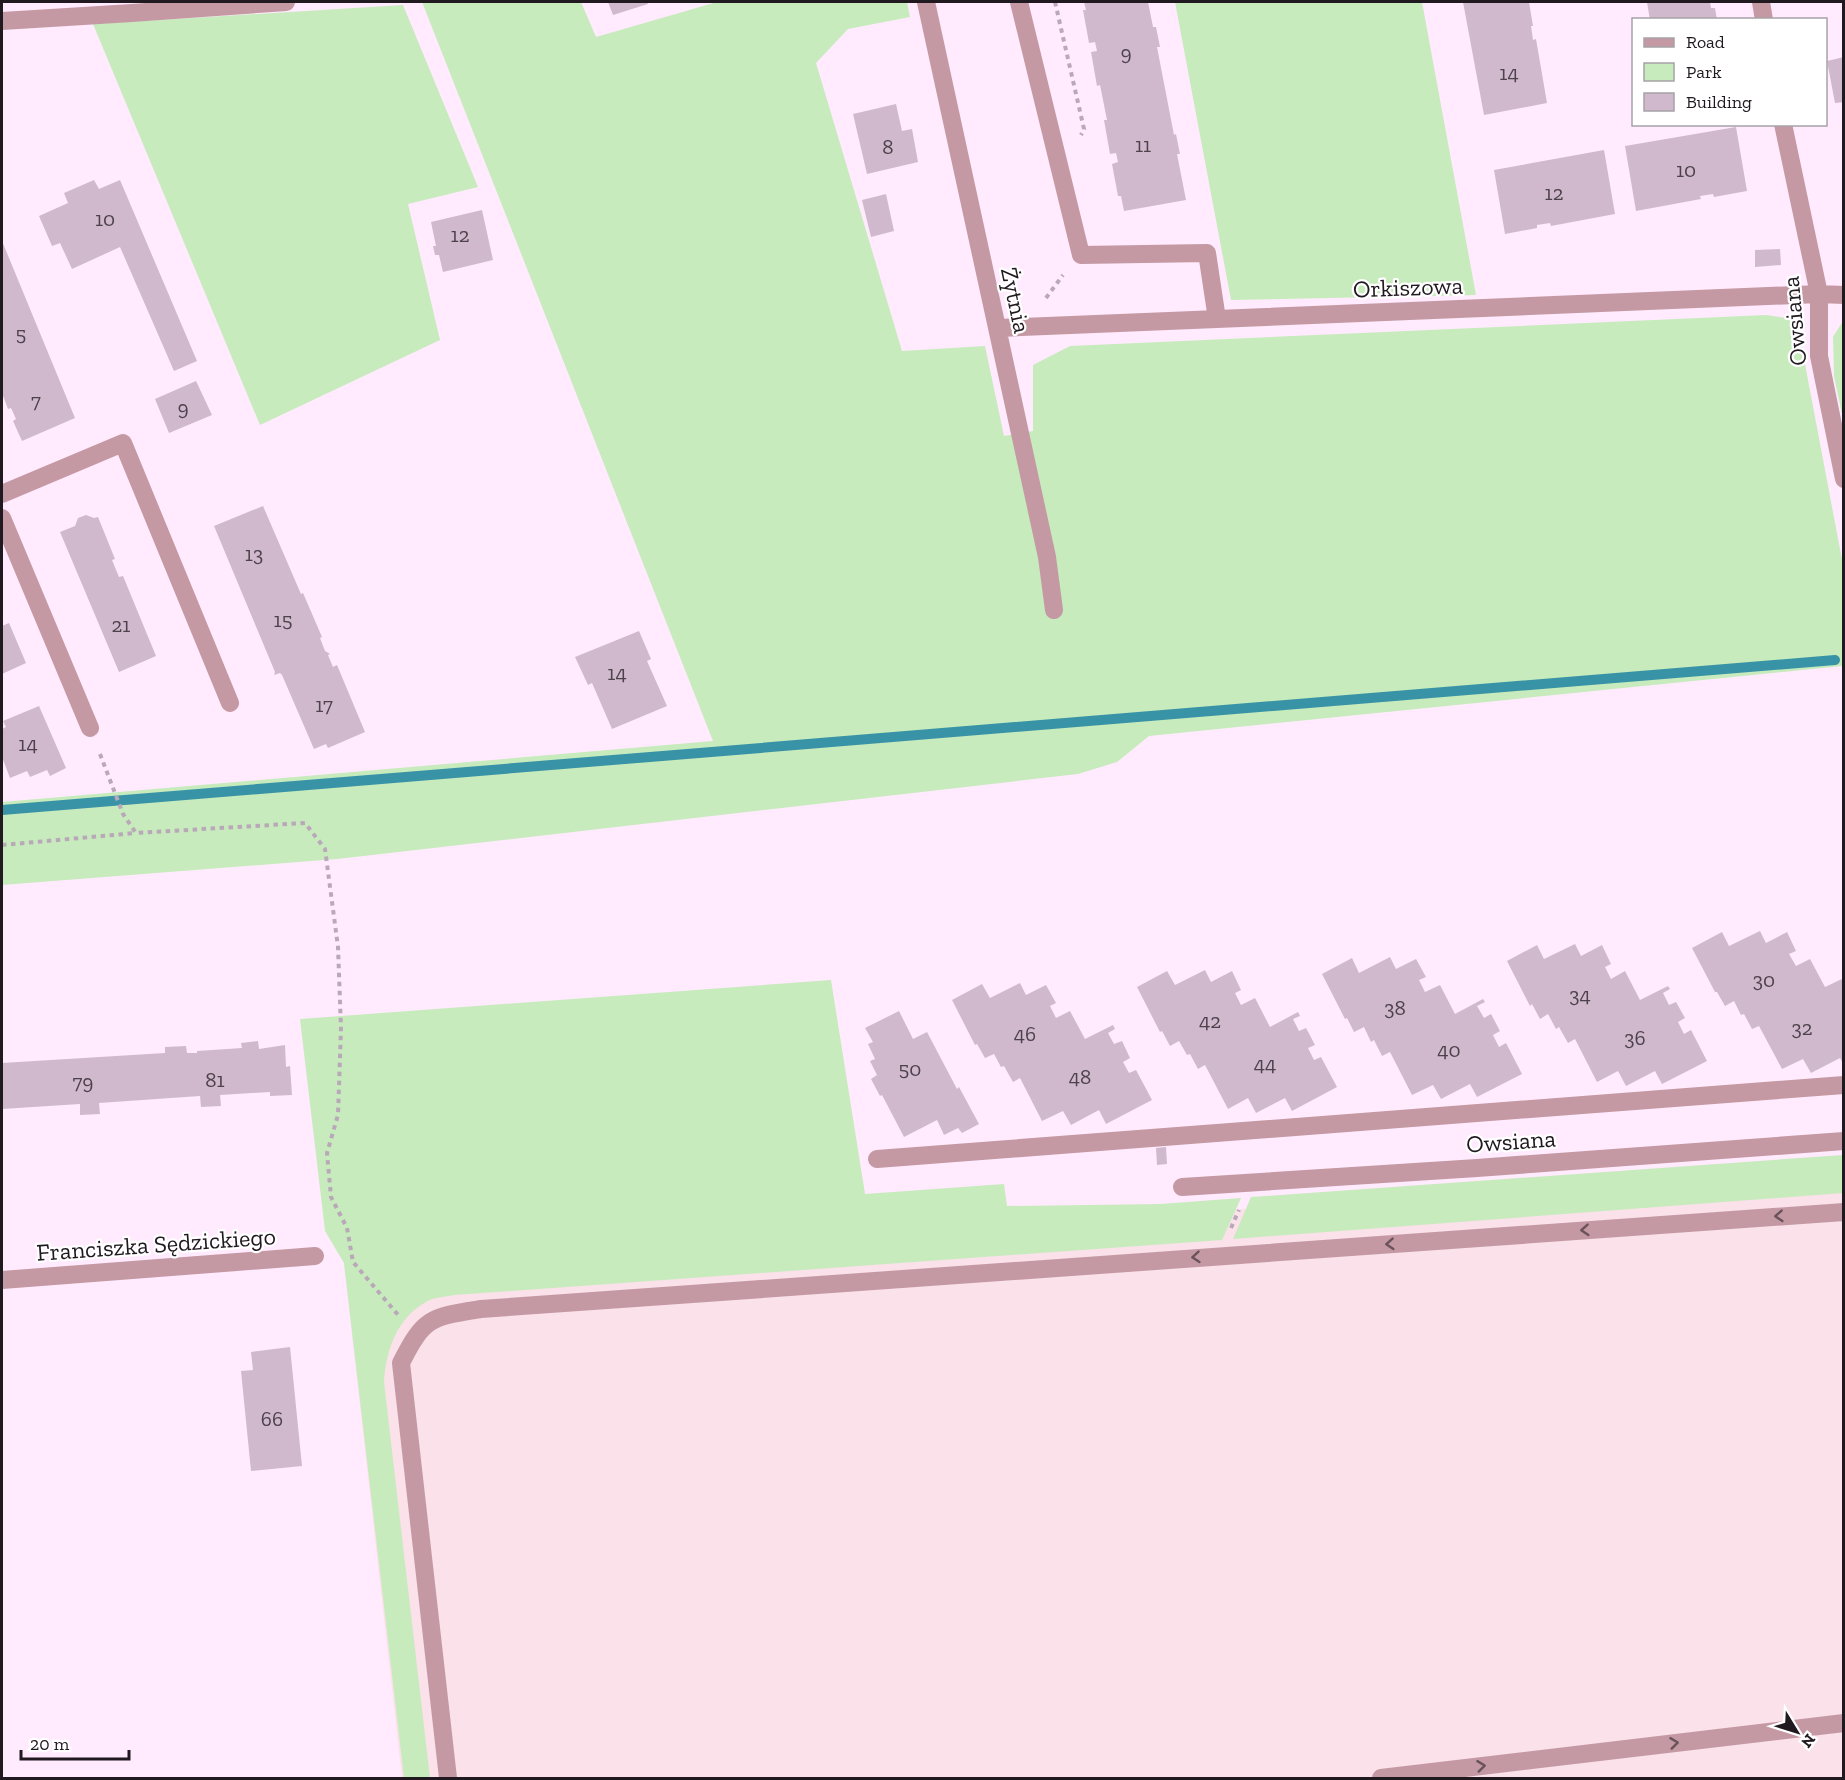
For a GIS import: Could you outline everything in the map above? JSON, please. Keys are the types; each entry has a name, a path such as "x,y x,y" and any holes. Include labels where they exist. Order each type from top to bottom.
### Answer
{"street":[{"path":"2,21 286,2"},
{"name":"Żytnia","path":"926,2 1047,557 1054,610"},
{"path":"1019,2 1081,255 1207,253 1217,319"},
{"path":"1761,2 1764,18"},
{"name":"Owsiana","path":"1783,126 1819,294 1818,356 1844,479"},
{"name":"Orkiszowa","path":"998,328 1819,294 1844,295"},
{"path":"2,494 123,443 230,703"},
{"path":"2,518 90,728"},
{"path":"877,1159 1844,1085"},
{"name":"Owsiana","path":"1182,1187 1844,1141"},
{"path":"448,1779 401,1363 415,1335 428,1323 446,1314 481,1309 1218,1256 1842,1214"},
{"name":"Franciszka Sędzickiego","path":"2,1281 315,1256"},
{"path":"1381,1779 1844,1722"}],"path":[{"path":"90,728 123,814 136,833"},
{"path":"2,845 136,833 305,823 325,849 338,947 342,1028 338,1115 327,1153 331,1197 347,1228 353,1262 415,1335"},
{"path":"1218,1256 1252,1182"}],"shaded area":[{"path":"1843,1173 1843,1778 402,1778 344,1263"}],"green space":[{"path":"422,2 581,2 596,37 717,2 907,2 910,17 848,29 816,63 902,351 985,346 1004,436 1033,431 1033,365 1070,346 1766,315 1786,318 1798,327 1843,565 1843,674 1842,666 1149,736 1117,762 1078,774 337,859 2,885 2,802 713,741"},
{"path":"1175,2 1422,2 1476,295 1231,300"},
{"path":"403,5 478,187 408,204 440,340 260,425 93,24"},
{"path":"1843,321 1843,419 1834,376 1833,337"},
{"path":"831,980 865,1194 1004,1184 1007,1206 1160,1204 1241,1198 1222,1240 454,1295 426,1302 407,1317 400,1326 387,1358 384,1382 430,1778 404,1778 344,1263 325,1231 300,1019"},
{"path":"1843,1155 1843,1193 1233,1239 1251,1197"}],"building":[{"path":"608,2 647,2 648,4 613,15"},
{"path":"1084,2 1148,2 1160,47 1157,47 1174,135 1176,134 1180,154 1177,154 1186,200 1124,211 1121,196 1118,196 1112,164 1118,162 1116,153 1110,154 1104,120 1107,120 1100,85 1097,86 1091,52 1097,51 1095,42 1089,43 1083,10 1086,10"},
{"path":"1463,2 1529,2 1533,40 1536,39 1547,103 1484,115"},
{"path":"1647,2 1710,2 1711,8 1715,8 1717,18 1650,18"},
{"path":"1844,57 1844,102 1835,103 1827,61"},
{"path":"896,104 902,131 912,129 918,162 867,174 853,114"},
{"path":"1736,127 1747,191 1714,197 1713,194 1700,196 1701,199 1636,211 1625,146"},
{"path":"1604,150 1615,214 1551,226 1550,223 1537,225 1537,228 1505,234 1494,170"},
{"path":"94,180 99,189 120,180 197,361 174,371 120,247 72,269 60,243 52,246 39,216 68,203 64,193"},
{"path":"886,194 894,231 871,237 862,200"},
{"path":"482,210 493,260 443,272 439,255 435,255 433,246 436,246 431,222"},
{"path":"2,241 75,418 22,441 13,421 16,419 11,408 8,409 2,393"},
{"path":"1780,249 1781,265 1755,267 1755,250"},
{"path":"196,381 212,415 169,433 155,399"},
{"path":"263,506 322,637 320,638 325,651 330,654 328,655 333,667 337,665 365,732 328,748 326,744 314,749 282,675 280,673 274,675 275,672 214,526"},
{"path":"86,515 98,517 115,559 112,560 119,577 123,576 156,656 119,672 60,532 75,526 78,518"},
{"path":"9,623 26,663 2,674 2,626"},
{"path":"639,631 651,659 647,661 667,706 612,729 592,683 588,685 575,657"},
{"path":"39,706 66,768 50,776 47,770 30,777 27,771 10,778 2,757 2,729 6,727 3,721"},
{"path":"1760,931 1766,943 1787,932 1796,951 1789,954 1796,966 1810,959 1825,987 1844,978 1844,1065 1840,1058 1811,1073 1803,1059 1782,1069 1759,1026 1752,1029 1734,1001 1725,1006 1715,992 1692,948 1722,932 1729,946"},
{"path":"1575,944 1581,956 1602,945 1611,964 1605,967 1611,979 1625,971 1640,1000 1668,986 1670,989 1663,993 1669,1005 1676,1002 1685,1018 1678,1022 1684,1034 1691,1030 1707,1061 1662,1084 1655,1071 1626,1086 1618,1071 1597,1082 1575,1039 1568,1043 1559,1027 1556,1029 1548,1014 1540,1019 1532,1004 1530,1006 1507,961 1537,945 1544,959"},
{"path":"1390,957 1396,969 1416,959 1426,977 1419,980 1425,992 1440,985 1455,1014 1483,999 1485,1002 1477,1006 1484,1018 1491,1014 1500,1031 1493,1035 1499,1047 1506,1043 1522,1074 1477,1097 1470,1084 1441,1099 1433,1085 1412,1095 1390,1052 1382,1056 1374,1040 1371,1042 1364,1027 1354,1032 1322,974 1352,958 1359,973"},
{"path":"1205,970 1211,982 1232,971 1241,990 1235,993 1241,1005 1255,998 1270,1027 1298,1012 1300,1016 1293,1019 1299,1031 1306,1028 1315,1045 1308,1048 1314,1060 1321,1057 1337,1087 1292,1111 1285,1098 1256,1113 1248,1098 1228,1109 1205,1065 1198,1069 1190,1054 1187,1055 1179,1041 1170,1046 1162,1031 1160,1032 1137,987 1167,971 1175,985"},
{"path":"1020,983 1026,995 1046,985 1056,1003 1050,1006 1056,1018 1070,1011 1085,1039 1113,1025 1115,1029 1108,1033 1114,1044 1122,1041 1130,1058 1123,1062 1129,1073 1136,1070 1152,1100 1106,1124 1099,1110 1071,1125 1063,1111 1042,1121 1020,1078 1013,1082 994,1054 985,1058 977,1044 975,1045 952,1000 982,984 990,998"},
{"path":"899,1011 913,1039 927,1032 957,1089 959,1087 979,1124 962,1133 958,1128 944,1135 937,1120 904,1137 871,1079 877,1075 870,1061 875,1059 868,1044 873,1042 865,1028"},
{"path":"258,1041 259,1049 285,1045 286,1067 290,1066 292,1095 270,1096 270,1092 220,1095 221,1106 201,1107 200,1096 99,1103 100,1114 80,1115 80,1104 2,1109 2,1063 165,1053 165,1047 186,1046 187,1053 197,1053 197,1051 242,1048 241,1043"},
{"path":"1166,1147 1167,1164 1157,1165 1156,1148"},
{"path":"290,1347 302,1466 251,1471 241,1371 253,1370 251,1352"}],"waterway":[{"path":"2,810 1835,660"}]}
